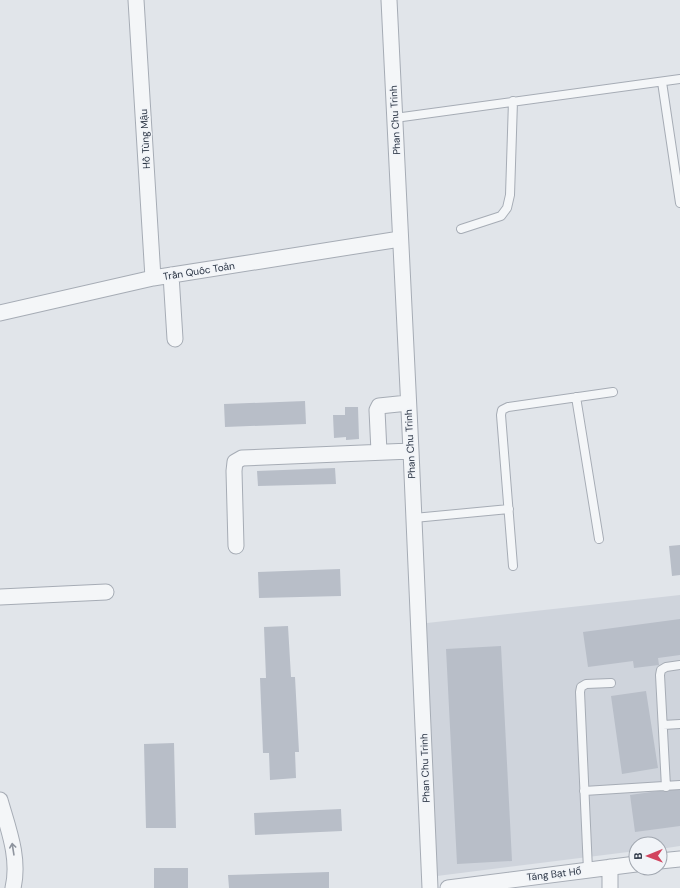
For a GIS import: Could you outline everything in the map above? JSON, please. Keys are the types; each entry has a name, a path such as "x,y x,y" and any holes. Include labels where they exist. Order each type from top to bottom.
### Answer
{"street":[{"name":"Hồ Tùng Mậu","path":"136,0 153,278"},
{"name":"Phan Chu Trinh","path":"389,0 430,888"},
{"name":"Trần Quốc Toản","path":"0,313 153,278 400,239"},
{"path":"171,275 175,339"},
{"path":"379,452 377,410 380,406 408,403"},
{"path":"236,546 234,471 235,462 242,458 411,451"},
{"path":"0,597 106,592"},
{"path":"0,800 12,842 15,861 16,875 13,888"},
{"path":"668,860 680,859"},
{"name":"Tăng Bạt Hổ","path":"448,888 628,865"},
{"path":"610,867 610,888"}],"lane":[{"path":"395,118 680,79"},
{"path":"662,82 680,203"},
{"path":"461,229 500,216 507,208 510,195 513,101"},
{"path":"513,566 501,415 502,410 508,407 613,392"},
{"path":"576,397 599,539"},
{"path":"414,518 509,509"},
{"path":"666,787 660,675 661,670 666,667 680,665"},
{"path":"588,870 580,692 581,686 586,684 610,683"},
{"path":"663,725 680,724"},
{"path":"584,791 680,785"}],"shaded area":[{"path":"680,595 680,846 668,848 668,836 628,836 628,852 429,877 427,623"}],"building":[{"path":"305,401 306,424 225,427 224,404"},
{"path":"345,407 358,407 359,439 346,440 346,437 334,438 333,415 345,415"},
{"path":"335,468 336,484 258,486 257,471"},
{"path":"680,545 680,575 672,576 669,546"},
{"path":"340,569 341,596 259,598 258,572"},
{"path":"680,619 680,655 658,658 659,665 634,668 633,661 588,667 583,632"},
{"path":"288,626 291,677 295,677 299,752 295,752 296,778 270,780 269,753 263,753 260,678 266,678 264,627"},
{"path":"501,646 512,861 457,864 446,649"},
{"path":"646,691 658,768 622,774 611,696"},
{"path":"174,743 176,828 146,828 144,744"},
{"path":"680,788 680,826 635,832 630,795"},
{"path":"341,809 342,831 255,835 254,813"},
{"path":"154,868 188,868 188,888 154,888"},
{"path":"329,872 329,888 229,888 228,875"}]}
